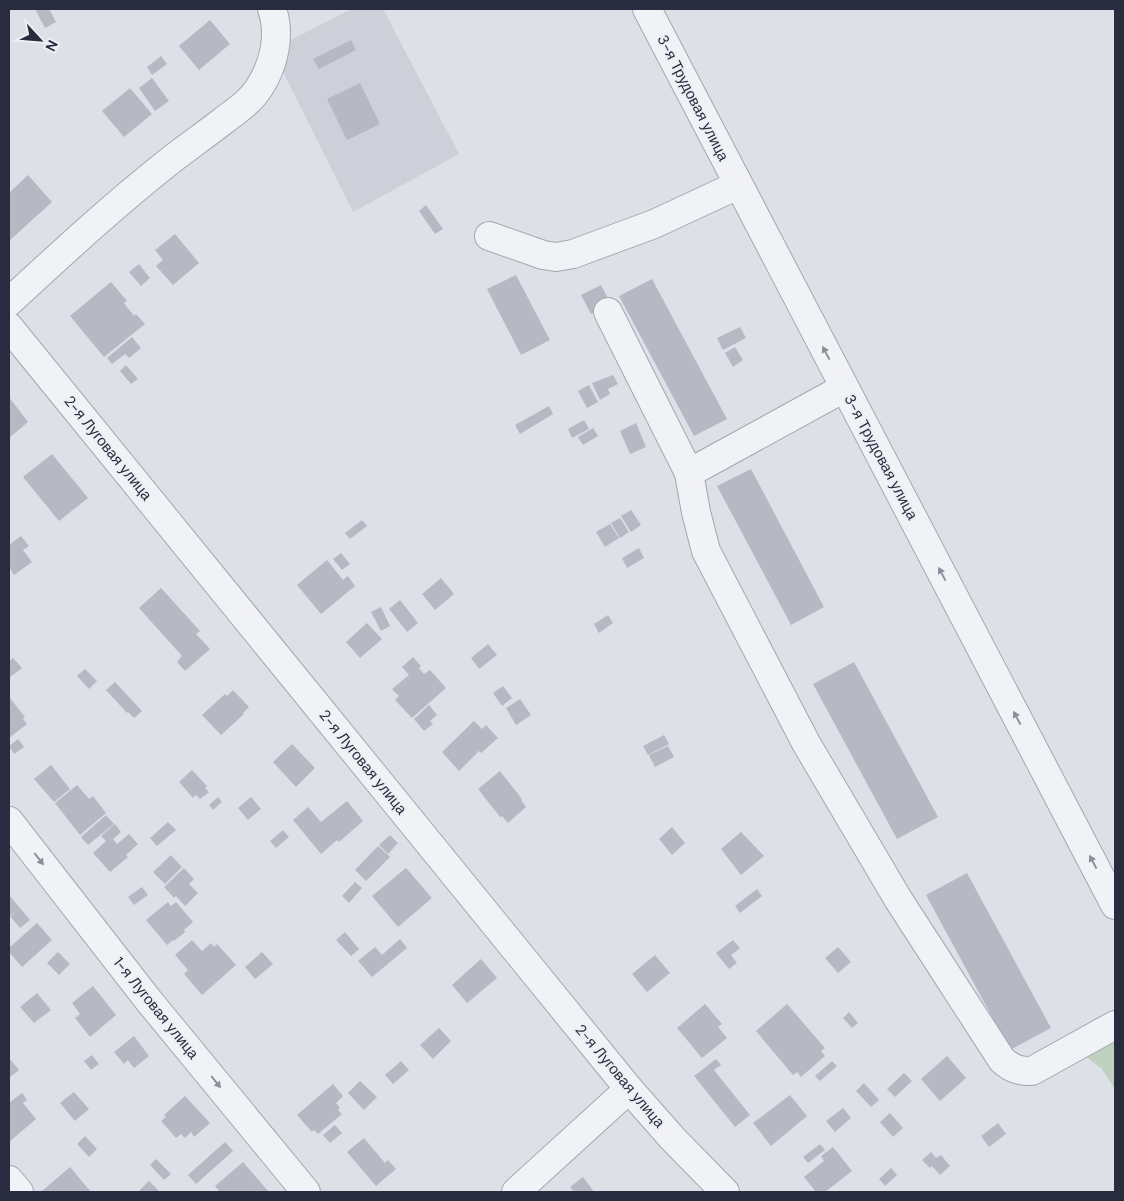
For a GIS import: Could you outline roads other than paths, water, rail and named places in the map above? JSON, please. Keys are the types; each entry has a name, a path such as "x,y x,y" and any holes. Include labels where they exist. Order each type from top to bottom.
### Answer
{"street":[{"path":"9,302 171,160 247,103 268,72 274,53 276,34 275,16 272,9"},
{"name":"3-я Трудовая улица","path":"647,9 1115,905"},
{"path":"489,236 543,255 556,257 573,254 654,224 738,185"},
{"path":"608,312 689,472 696,512 706,550 806,743 898,899 1002,1060 1010,1067 1020,1071 1032,1070 1115,1025"},
{"name":"2-я Луговая улица","path":"9,327 629,1089 724,1192"},
{"path":"689,472 844,388"},
{"name":"1-я Луговая улица","path":"9,821 148,1001 306,1192"},
{"path":"516,1192 629,1089"},
{"path":"9,1180 19,1192"}]}
